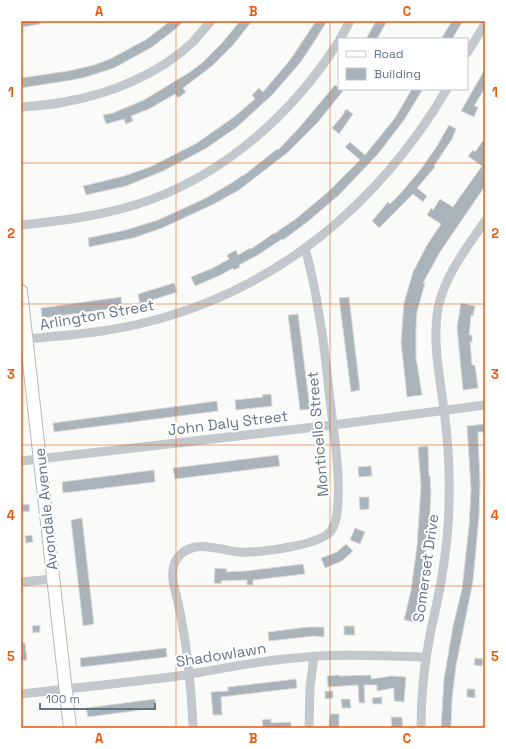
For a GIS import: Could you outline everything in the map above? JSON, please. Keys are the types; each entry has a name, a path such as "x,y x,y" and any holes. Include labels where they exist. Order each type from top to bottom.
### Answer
{"street":[{"path":"21,108 81,99 102,93 145,76 180,52 193,41 211,21"},
{"path":"340,38 350,21"},
{"path":"468,51 485,24"},
{"path":"21,225 109,212 170,192 200,176 242,148 282,114 315,76 338,42"},
{"name":"Arlington Street","path":"24,340 118,328 174,315 242,287 277,267 330,230 355,208 378,184 416,138 446,90"},
{"name":"Somerset Drive","path":"421,728 422,693 426,657 442,577 448,528 449,472 444,411 436,351 438,308 453,268 485,221"},
{"name":"Monticello Street","path":"193,728 190,674 184,633 173,580 172,569 176,560 183,552 195,547 238,552 284,548 313,541 328,534 334,524 337,513 337,470 333,424 320,316 306,248"},
{"name":"Avondale Avenue","path":"21,291 24,340 40,459 70,728"},
{"name":"John Daly Street","path":"21,461 485,405"},
{"path":"21,582 53,579"},
{"path":"309,728 310,687 314,656"},
{"name":"Shadowlawn","path":"21,694 66,690 190,674 255,662 314,656 426,657"}],"building":[{"path":"22,21 40,21 40,24 23,27"},
{"path":"170,21 184,21 152,47 114,68 86,77 21,88 21,78 68,71 94,65 110,59 147,39"},
{"path":"240,21 252,21 233,45 212,66 183,88 186,92 178,98 175,94 149,109 131,116 133,121 126,124 124,119 106,124 103,115 113,113 144,100 202,63 222,43"},
{"path":"316,21 327,21 300,63 272,95 237,127 205,149 163,171 126,186 86,195 83,186 124,176 150,167 197,143 234,117 255,99 252,95 259,88 263,92 290,60"},
{"path":"376,21 387,21 378,38 367,38"},
{"path":"452,21 463,21 453,38 442,38"},
{"path":"485,69 485,92 483,91 474,106 478,107 474,117 461,111"},
{"path":"335,85 338,87 338,90 343,91 318,122 287,153 239,190 214,204 162,228 133,238 89,247 88,238 126,230 158,220 206,198 243,176 277,149 278,150"},
{"path":"411,90 422,90 404,120 378,154 339,195 283,240 282,239 258,255 239,265 240,267 234,270 233,268 195,286 191,277 213,268 229,259 227,255 236,250 238,255 250,248 251,249 297,218 329,191 360,160 345,147 350,142 365,155 395,118"},
{"path":"346,109 353,114 339,134 332,128"},
{"path":"449,125 456,129 452,139 434,166 435,167 417,188 427,196 423,202 413,194 379,228 372,221 388,202 390,204 400,194 421,169"},
{"path":"485,138 485,186 440,252 423,283 425,283 417,312 416,327 416,357 422,395 407,397 401,342 404,303 413,272 427,245 441,224 427,215 431,208 433,210 440,199 453,207 482,166 468,156 473,150 475,152"},
{"path":"174,283 177,292 140,304 138,294"},
{"path":"121,297 122,307 42,318 41,308"},
{"path":"349,297 360,390 351,392 339,298"},
{"path":"461,303 475,306 473,316 471,315 469,335 472,335 472,342 470,342 472,365 475,365 478,388 463,390 457,327"},
{"path":"298,314 310,409 300,410 288,315"},
{"path":"271,394 272,406 236,410 235,400 263,397 262,395"},
{"path":"217,401 218,411 54,432 53,423"},
{"path":"485,424 485,432 478,432 480,482 479,516 473,581 456,666 452,699 451,728 441,728 444,679 453,626 462,589 469,526 471,489 467,426"},
{"path":"428,446 431,492 430,513 424,567 414,622 404,620 411,590 417,546 421,486 418,447"},
{"path":"278,455 280,466 175,479 173,468"},
{"path":"371,466 372,476 359,477 358,467"},
{"path":"154,470 155,482 63,493 62,482"},
{"path":"359,497 369,497 369,509 360,510"},
{"path":"29,504 30,511 22,512 22,505"},
{"path":"82,518 94,624 83,626 71,520"},
{"path":"355,528 365,532 360,544 350,540"},
{"path":"32,535 33,542 26,543 25,536"},
{"path":"346,544 353,551 342,561 325,568 321,558 337,552"},
{"path":"303,564 305,574 253,580 253,585 247,585 247,580 221,581 221,584 214,583 215,568 227,569 226,572"},
{"path":"40,625 40,632 33,633 32,626"},
{"path":"344,626 354,626 355,635 344,635"},
{"path":"308,627 324,627 324,637 314,636 269,641 268,632"},
{"path":"21,643 25,643 27,660 21,661"},
{"path":"166,648 167,657 81,667 80,658"},
{"path":"475,658 483,659 482,666 474,665"},
{"path":"371,675 371,679 392,676 406,677 404,702 394,701 394,688 377,691 377,685 364,685 365,703 359,703 358,685 328,687 327,676"},
{"path":"296,679 297,688 221,697 222,715 213,715 211,692 228,691 228,687"},
{"path":"467,689 475,689 475,698 467,697"},
{"path":"325,691 333,691 333,698 325,699"},
{"path":"382,697 382,704 373,704 372,698"},
{"path":"155,699 156,708 88,717 86,708"},
{"path":"341,699 350,699 351,708 342,708"},
{"path":"330,714 339,714 339,727 329,727"},
{"path":"391,717 402,717 403,728 392,728"},
{"path":"271,719 271,723 291,722 291,728 263,728 262,720"}]}
